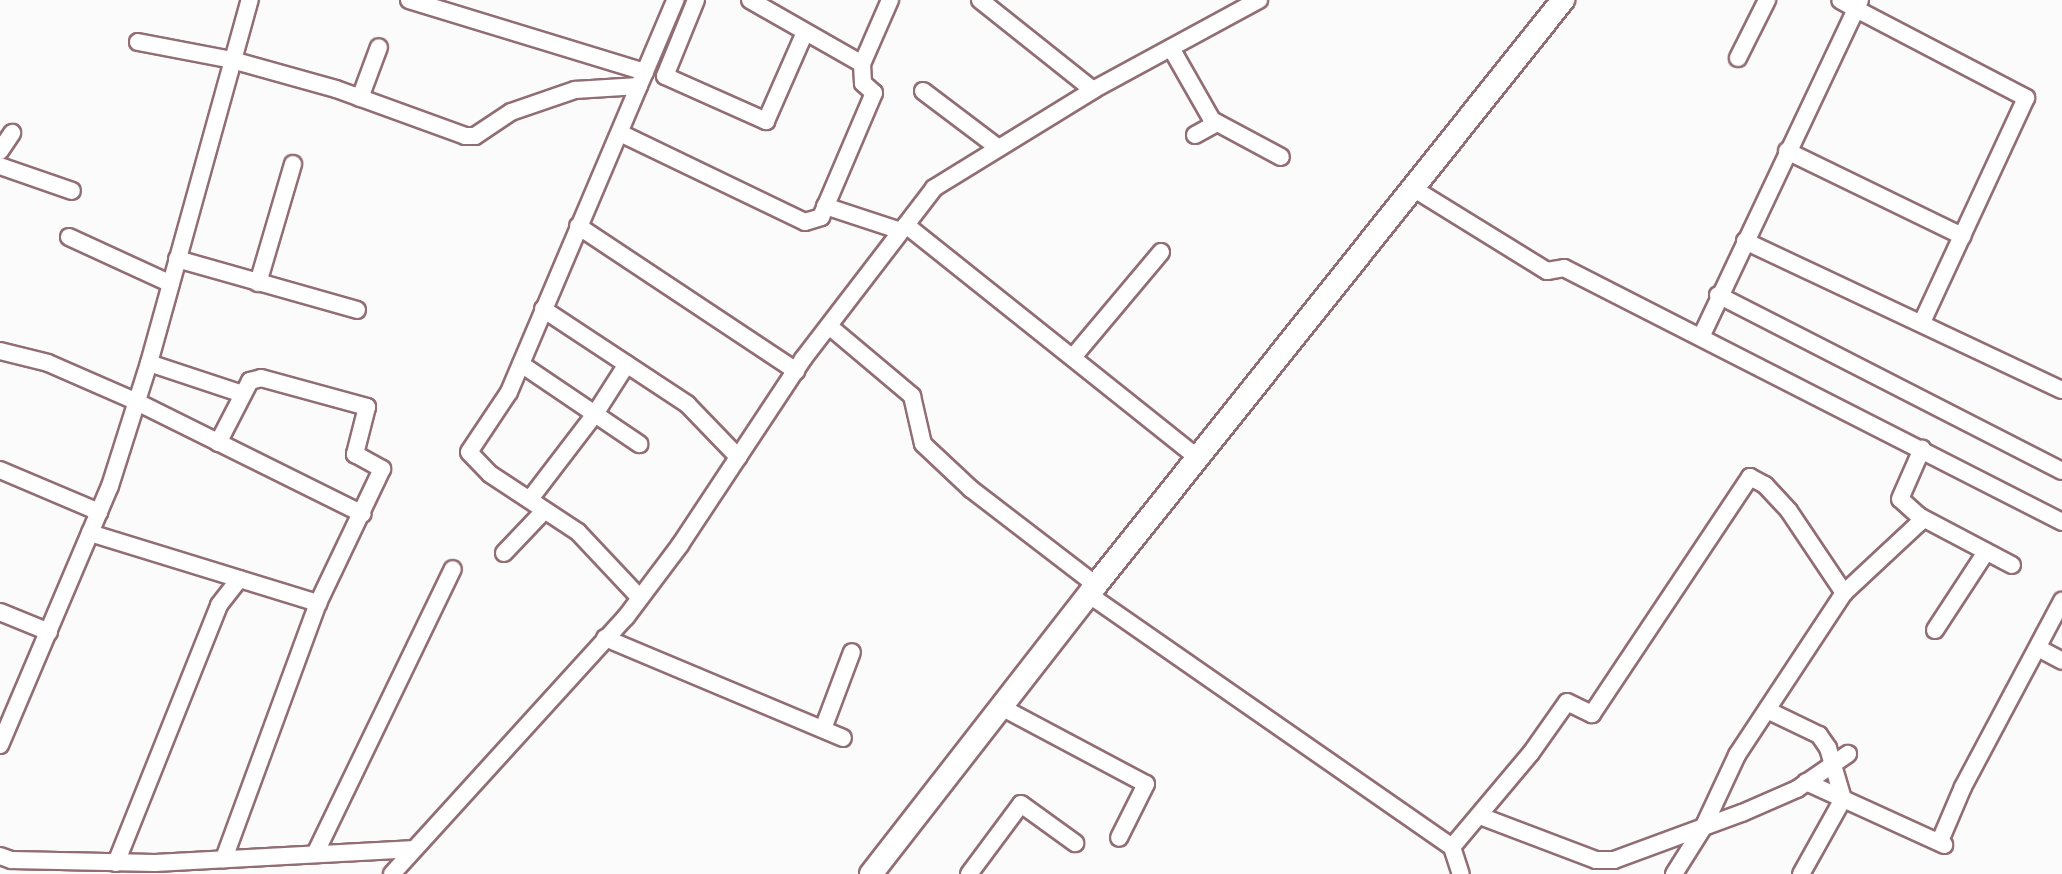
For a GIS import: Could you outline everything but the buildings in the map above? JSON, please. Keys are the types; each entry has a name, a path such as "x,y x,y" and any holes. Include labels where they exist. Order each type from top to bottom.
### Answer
{"main road":[{"path":"871,874 1197,457 1563,0"}],"street":[{"path":"0,745 99,512 149,363 249,0"},
{"path":"409,0 642,79"},
{"path":"640,598 578,532 490,474 469,452 509,392 675,0"},
{"path":"696,0 665,76 766,121 805,32"},
{"path":"750,0 862,64"},
{"path":"620,134 805,222 821,217 874,93 863,83 862,64 890,0"},
{"path":"980,0 1093,90"},
{"path":"392,874 411,849 640,598 796,371 934,188 996,146 1093,90 1259,0"},
{"path":"1738,58 1767,0"},
{"path":"1840,0 1858,5 2026,98 1922,322"},
{"path":"1701,337 1718,295 1858,5"},
{"path":"138,42 232,60 360,98 465,136 475,136 510,112 575,90 642,79"},
{"path":"360,98 379,47"},
{"path":"1171,48 1212,120 1281,157"},
{"path":"923,91 996,146"},
{"path":"1195,135 1217,123"},
{"path":"0,151 12,132"},
{"path":"1787,151 1962,236"},
{"path":"258,283 293,164"},
{"path":"0,165 72,190"},
{"path":"1412,187 1547,271 1564,268 2062,522"},
{"path":"825,206 903,228 1073,357 1197,457"},
{"path":"578,226 796,371"},
{"path":"69,237 171,284"},
{"path":"1745,241 1922,322 2062,390"},
{"path":"1073,357 1161,252"},
{"path":"177,259 357,309"},
{"path":"1718,295 2062,471"},
{"path":"543,309 687,404 738,457"},
{"path":"829,326 912,396 923,444 971,489 1092,590 1452,847 1461,874"},
{"path":"0,351 48,363 135,401 363,514"},
{"path":"149,363 243,394"},
{"path":"521,364 639,444"},
{"path":"530,500 595,414 627,364"},
{"path":"218,443 250,381 261,378 367,407 355,454 382,469 363,514 318,603 224,859"},
{"path":"1922,449 1900,499 1919,516 2012,566"},
{"path":"0,470 99,512"},
{"path":"1452,847 1480,816 1567,702 1592,714 1750,477 1765,485 1789,511 1844,592"},
{"path":"504,552 545,510"},
{"path":"1674,874 1703,828 1713,799 1767,710 1844,592 1919,523 1919,516"},
{"path":"90,533 318,603"},
{"path":"1935,630 1986,552"},
{"path":"316,852 453,569"},
{"path":"116,862 219,605 239,579"},
{"path":"1806,782 1942,843 1963,787 2062,601"},
{"path":"0,612 49,633"},
{"path":"605,638 843,738"},
{"path":"2038,648 2062,661"},
{"path":"823,729 852,652"},
{"path":"1001,707 1146,784 1119,838"},
{"path":"1767,710 1819,735 1833,764 1843,799 1801,874"},
{"path":"1480,816 1596,860 1627,857 1703,828 1806,782 1848,754"},
{"path":"969,874 1021,804 1075,843"},
{"path":"0,856 11,860 116,862 411,849"}]}
